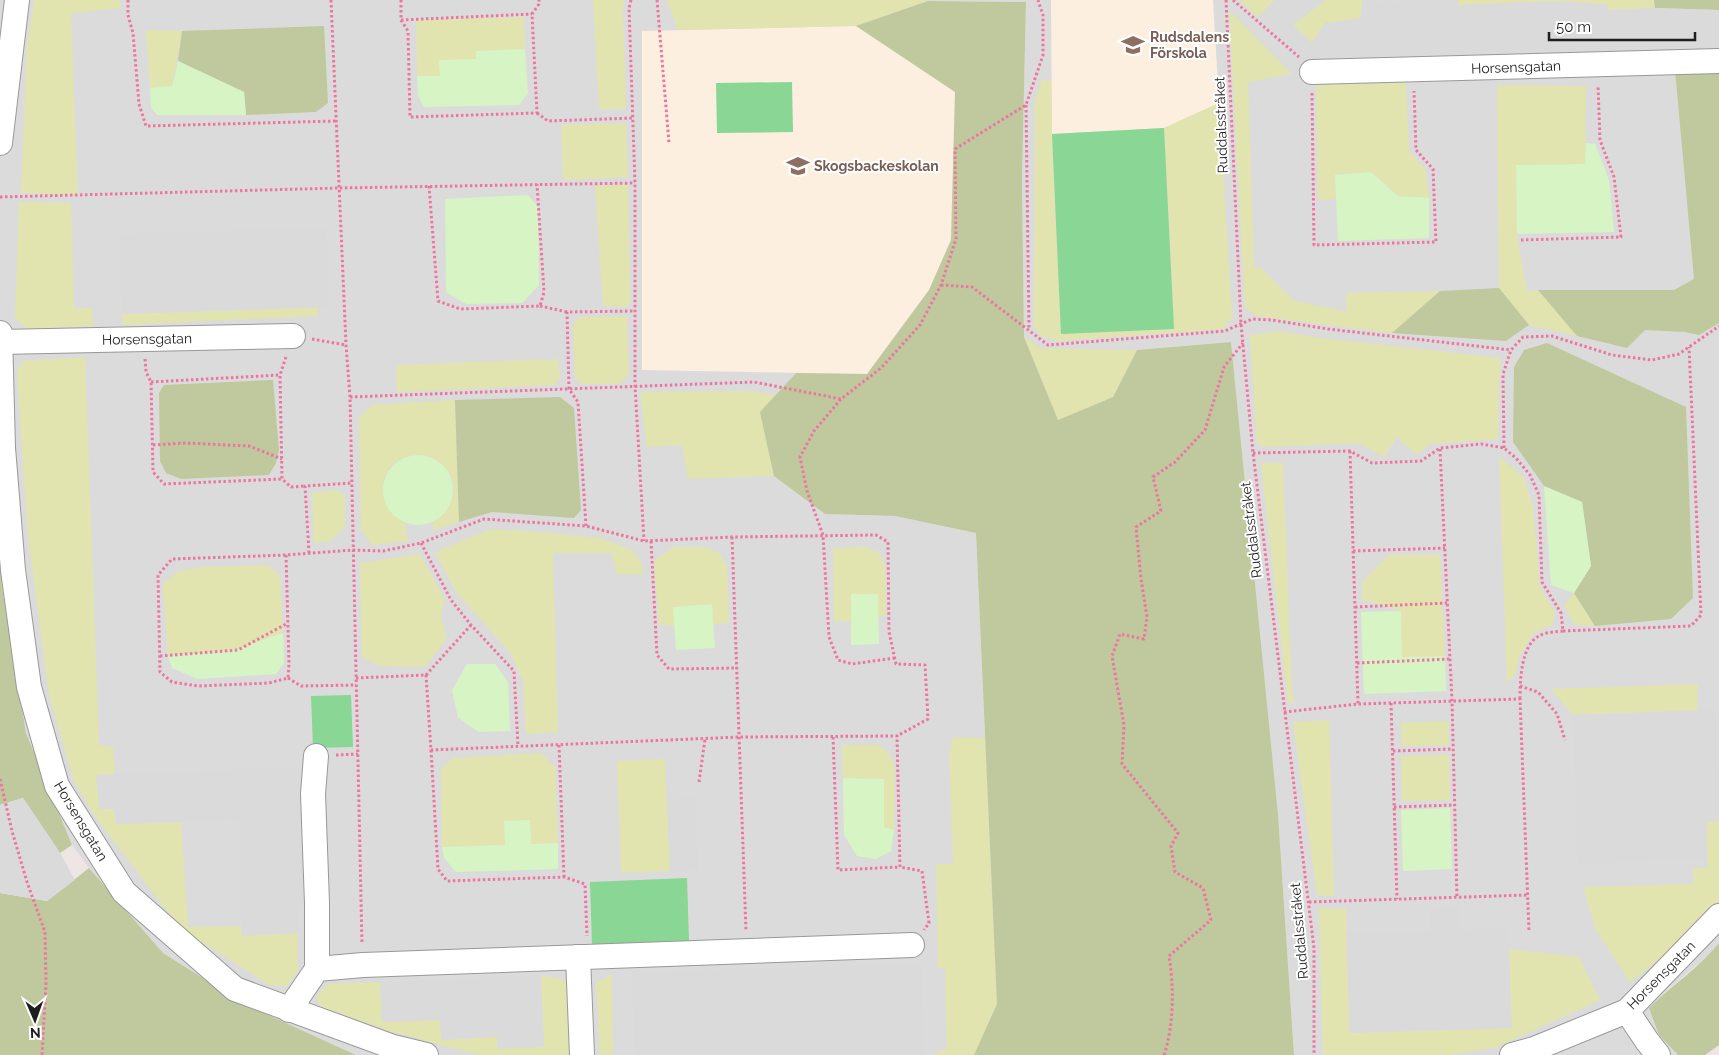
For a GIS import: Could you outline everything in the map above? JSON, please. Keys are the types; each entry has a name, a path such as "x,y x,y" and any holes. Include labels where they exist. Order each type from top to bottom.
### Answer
{"street":[{"path":"0,143 17,0"},
{"name":"Horsensgatan","path":"1312,72 1719,61"},
{"name":"Horsensgatan","path":"0,333 4,448 13,570 29,687 57,786 124,892 235,989 393,1047 426,1055"},
{"name":"Horsensgatan","path":"0,342 293,336"},
{"path":"289,1010 317,970 317,903 313,794 316,756"},
{"name":"Horsensgatan","path":"1512,1055 1628,1011 1719,916"},
{"path":"317,970 363,965 912,945"},
{"path":"582,1055 583,957"},
{"path":"1628,1011 1658,1055"}],"path":[{"path":"128,0 128,15 133,33 139,104 146,126 336,121"},
{"path":"331,0 346,345 350,397 363,965"},
{"path":"400,0 401,20 408,31 410,117 537,113 548,121 633,118"},
{"path":"537,113 532,14 539,4 539,0"},
{"path":"631,0 629,8 635,183 635,386 644,541"},
{"path":"657,0 669,143"},
{"path":"1029,331 1026,105 1043,55 1043,15 1038,0"},
{"name":"Ruddalsstråket","path":"1226,0 1241,324 1253,453 1309,902 1314,956 1314,1055"},
{"path":"1233,0 1295,53 1312,72 1314,245 1436,242 1433,169 1416,150 1413,70"},
{"path":"401,20 532,14"},
{"path":"1521,240 1620,237 1614,177 1600,140 1597,65"},
{"path":"895,658 852,664 838,660 829,637 823,535 807,491 800,457 814,432 841,399 881,368 920,325 941,284 956,238 955,149 1026,105"},
{"path":"0,197 429,186 635,183"},
{"path":"537,184 544,292 540,306"},
{"path":"429,186 438,301 460,309 540,306 567,312 635,311"},
{"path":"941,284 972,287 1048,345 1225,331 1252,319 1510,350"},
{"path":"567,312 569,389 578,402 586,526"},
{"path":"1504,448 1503,374 1510,350 1523,337 1552,336 1612,354 1652,360 1679,354 1719,326"},
{"path":"282,479 280,375 293,336 346,345"},
{"path":"144,338 146,372 151,382 153,472 164,484 282,479 291,487 352,483"},
{"path":"1164,1055 1170,1038 1172,976 1169,956 1211,920 1203,888 1175,872 1171,846 1178,833 1122,764 1124,725 1112,656 1120,634 1144,639 1147,617 1140,579 1136,527 1161,511 1153,477 1175,462 1206,430 1224,367 1243,343"},
{"path":"1529,931 1520,686 1523,663 1530,644 1539,635 1563,631 1691,626 1701,614 1689,347"},
{"path":"151,382 280,375"},
{"path":"350,397 754,382 841,399"},
{"path":"153,445 185,443 249,446 282,459"},
{"path":"1253,453 1350,451 1372,463 1421,461 1440,448 1482,444 1504,448 1516,458 1530,475 1540,495 1542,582 1561,613 1563,631"},
{"path":"1440,448 1452,701 1456,898"},
{"path":"1350,451 1358,704"},
{"path":"305,486 309,553"},
{"path":"288,678 270,684 198,686 172,682 160,672 158,575 172,559 286,555 353,550 383,551 421,543 484,519 586,526 644,541 732,537 876,535 888,542 889,632 896,664 925,664 928,719 897,736 704,738 431,750"},
{"path":"732,537 747,951"},
{"path":"651,541 657,655 669,669 737,668"},
{"path":"421,543 451,600 471,625 514,671 518,746"},
{"path":"1353,550 1445,548"},
{"path":"286,555 288,678"},
{"path":"1355,607 1447,604"},
{"path":"160,656 238,650 288,623"},
{"path":"356,678 426,675 471,625"},
{"path":"1356,663 1450,659"},
{"path":"426,675 438,870 448,881 564,877 585,884 583,957"},
{"path":"288,678 301,686 356,685"},
{"path":"1520,686 1538,692 1557,714 1565,740"},
{"path":"1284,712 1358,704 1520,699"},
{"path":"1391,703 1398,899"},
{"path":"897,736 900,867"},
{"path":"833,737 838,870 900,867 922,871 929,923 912,945"},
{"path":"699,782 704,738"},
{"path":"559,745 564,877"},
{"path":"1393,751 1453,749"},
{"path":"0,779 17,848 45,932 46,983 42,1055"},
{"path":"1394,807 1454,805"},
{"path":"1309,902 1528,896"}],"shaded area":[{"path":"0,0 1719,0 1719,943 1711,953 1664,993 1659,1035 1678,1055 1294,1055 1278,814 1231,342 1137,350 1058,420 1024,337 1022,179 1026,2 928,1 857,26 867,374 796,373 760,412 825,514 895,516 976,533 997,1005 974,1055 356,1055 244,1004 163,953 89,868 72,845 26,733 2,588 0,560"},
{"name":"Rudsdalens Förskola","path":"1051,0 1213,0 1219,103 1164,128 1052,134"},
{"path":"1275,0 1325,0 1293,25 1312,43 1325,23 1361,18 1362,0 1377,0 1378,2 1458,0 1458,5 1558,1 1558,4 1607,4 1608,10 1655,8 1719,10 1719,61 1317,72 1258,17"},
{"name":"Skogsbackeskolan","path":"856,26 955,92 951,240 929,290 867,374 642,370 642,31"},
{"path":"326,228 329,307 122,314 119,234"},
{"path":"1717,710 1719,821 1707,822 1707,859 1578,864 1573,715"},
{"path":"299,767 303,895 297,923 298,933 242,936 239,821 116,824 114,809 99,809 96,775"},
{"path":"23,798 60,853 75,880 47,901 0,893 0,805"},
{"path":"695,798 698,870 670,871 667,799"},
{"path":"1460,906 1461,930 1508,928 1512,1028 1350,1033 1346,934 1431,931 1430,907"},
{"path":"921,964 924,1055 635,1055 633,972"},
{"path":"541,975 544,1047 497,1049 497,1037 441,1040 440,1020 382,1022 380,982"}],"green space":[{"path":"34,0 120,0 121,8 71,13 78,195 21,193 27,46"},
{"path":"593,0 624,0 626,109 599,109"},
{"path":"667,0 928,1 856,26 678,30"},
{"path":"1239,0 1275,0 1258,17"},
{"path":"1325,0 1362,0 1361,19 1325,23 1312,43 1293,25"},
{"path":"1458,0 1654,0 1655,8 1608,10 1606,4 1558,1 1458,5"},
{"path":"1654,0 1719,0 1719,10 1655,8"},
{"path":"928,1 1026,2 1022,179 1024,337 1058,420 1113,397 1137,350 1231,342 1278,814 1294,1055 974,1055 997,1004 976,533 895,516 825,514 774,476 760,412 796,373 867,374 929,290 951,240 955,92 856,26"},
{"path":"1229,10 1292,74 1248,82 1254,267 1261,268 1293,300 1347,312 1346,293 1440,291 1392,333 1256,316 1245,307"},
{"path":"524,17 525,49 477,51 476,59 440,76 417,76 416,20"},
{"path":"324,26 328,103 316,112 246,115 244,92 178,61 182,31"},
{"path":"146,30 182,31 172,86 150,88"},
{"path":"525,49 528,94 519,105 424,107 418,96 417,76 440,76 439,60 476,59 476,51"},
{"path":"178,61 244,92 246,115 157,115 151,108 150,88 172,86"},
{"path":"1675,70 1719,70 1719,323 1699,335 1685,332 1645,330 1627,348 1577,336 1538,290 1674,290 1694,279"},
{"path":"1042,79 1051,81 1061,334 1174,329 1164,128 1219,103 1232,318 1223,329 1058,341 1042,336 1034,328 1035,101"},
{"path":"1402,79 1406,85 1409,151 1426,170 1429,198 1398,196 1371,172 1335,175 1336,199 1318,200 1316,88 1321,81"},
{"path":"792,82 793,132 717,133 716,83"},
{"path":"1497,85 1586,86 1585,164 1516,166 1517,234 1527,292 1538,290 1577,336 1529,325 1499,288"},
{"path":"626,123 628,177 563,180 561,125"},
{"path":"1164,128 1174,329 1061,334 1052,134"},
{"path":"1586,143 1595,144 1609,180 1614,232 1517,234 1516,165 1585,164"},
{"path":"1371,172 1398,196 1429,198 1429,238 1338,241 1335,175"},
{"path":"628,185 630,303 626,307 603,306 595,186"},
{"path":"528,195 538,207 539,285 522,303 466,304 446,292 445,199"},
{"path":"19,202 71,203 74,308 92,308 93,326 27,329 15,318"},
{"path":"1499,288 1529,325 1506,341 1392,333 1440,291"},
{"path":"319,307 317,316 123,325 122,314"},
{"path":"627,316 629,374 620,384 581,384 575,377 573,326 578,317"},
{"path":"1277,331 1320,338 1501,358 1498,439 1430,444 1417,455 1397,437 1384,457 1359,443 1262,447 1257,443 1250,335"},
{"path":"1024,337 1041,348 1137,350 1113,397 1058,420"},
{"path":"1547,343 1686,407 1693,598 1671,619 1595,626 1574,593 1591,566 1582,502 1544,486 1513,442 1514,367 1524,350"},
{"path":"85,357 99,745 113,747 115,774 96,775 114,809 116,824 181,822 188,927 241,926 242,936 298,933 298,970 286,987 269,985 180,928 94,815 73,779 49,695 28,536 17,371 23,361"},
{"path":"558,359 560,378 554,385 397,392 396,365"},
{"path":"273,380 279,450 276,463 269,475 181,479 166,473 160,461 159,393 164,385"},
{"path":"752,391 776,395 760,412 774,476 688,479 682,445 647,447 640,392"},
{"path":"560,397 574,408 581,510 574,518 492,512 459,522 455,400"},
{"path":"455,400 459,522 435,530 432,523 446,512 453,498 453,483 445,468 435,459 424,455 415,455 399,460 394,464 388,471 384,482 387,498 398,516 405,523 408,541 372,545 361,530 359,418 372,405"},
{"path":"411,455 425,455 438,460 448,470 453,483 453,497 448,510 438,520 425,525 411,525 398,520 388,510 383,497 383,483 388,470 398,460"},
{"path":"1499,457 1523,476 1533,507 1540,587 1555,613 1552,625 1534,632 1520,655 1514,677 1507,682"},
{"path":"1261,463 1283,463 1292,693 1295,703 1288,702"},
{"path":"1544,486 1582,502 1591,566 1574,593 1551,585"},
{"path":"334,490 345,495 345,526 331,541 314,543 312,493"},
{"path":"491,529 600,538 632,550 641,562 643,575 617,574 611,553 553,553 558,732 526,734 523,680 511,654 456,592 435,552"},
{"path":"673,547 702,547 718,552 727,566 729,623 713,624 712,604 674,607 674,625 659,625 654,561"},
{"path":"864,547 878,552 885,564 886,615 878,616 878,594 851,594 851,621 834,621 833,548"},
{"path":"420,554 444,598 441,617 447,638 425,667 380,666 362,657 360,563"},
{"path":"1388,555 1440,555 1445,656 1402,657 1401,611 1361,599 1363,581"},
{"path":"0,560 2,588 26,733 72,845 60,853 23,798 0,805"},
{"path":"268,565 280,576 283,633 236,649 168,656 163,584 179,571 204,567"},
{"path":"1574,593 1595,626 1575,625 1564,605"},
{"path":"851,594 878,594 879,644 851,645"},
{"path":"712,604 715,648 676,650 673,607"},
{"path":"1401,611 1402,657 1445,656 1446,691 1364,694 1361,612"},
{"path":"283,633 284,663 276,674 197,679 172,668 168,656 236,649"},
{"path":"467,664 495,664 508,682 510,731 479,732 458,718 452,690"},
{"path":"1698,684 1697,710 1573,715 1551,689"},
{"path":"351,695 353,747 313,748 311,696"},
{"path":"1329,720 1334,896 1317,895 1293,722"},
{"path":"1448,721 1449,745 1402,746 1401,723"},
{"path":"953,737 985,738 997,1005 974,1055 932,1055 947,1048 945,968 938,968 936,864 953,864 949,751"},
{"path":"842,745 878,745 889,753 895,769 894,830 884,828 884,779 843,778"},
{"path":"541,753 555,767 558,843 530,844 505,821 505,845 442,847 441,770 452,758"},
{"path":"1449,755 1450,800 1402,801 1401,756"},
{"path":"665,759 670,871 621,873 617,761"},
{"path":"843,778 884,779 884,827 894,830 891,851 876,859 857,856 844,835"},
{"path":"1450,808 1452,869 1403,871 1401,810"},
{"path":"530,820 531,844 558,843 558,869 456,872 444,858 442,847 505,845 504,821"},
{"path":"1719,821 1719,902 1654,964 1630,982 1596,930 1583,887 1693,884 1693,868 1708,868 1706,822"},
{"path":"89,868 163,953 244,1004 356,1055 0,1055 0,893 47,901"},
{"path":"687,878 689,942 592,946 590,882"},
{"path":"1319,908 1346,909 1350,1033 1511,1028 1509,949 1579,957 1600,1000 1495,1048 1449,1055 1323,1055"},
{"path":"1719,943 1719,1045 1705,1055 1678,1055 1659,1035 1649,1008 1703,961"},
{"path":"612,974 613,1055 600,1055 596,983"},
{"path":"541,975 564,980 567,987 569,1055 478,1055 389,1031 321,1007 316,997 328,984 380,982 382,1022 440,1020 442,1040 497,1037 497,1048 544,1047"}],"place":[{"name":"Rudsdalens Förskola","path":"1133,45"},
{"name":"Skogsbackeskolan","path":"798,166"}]}
